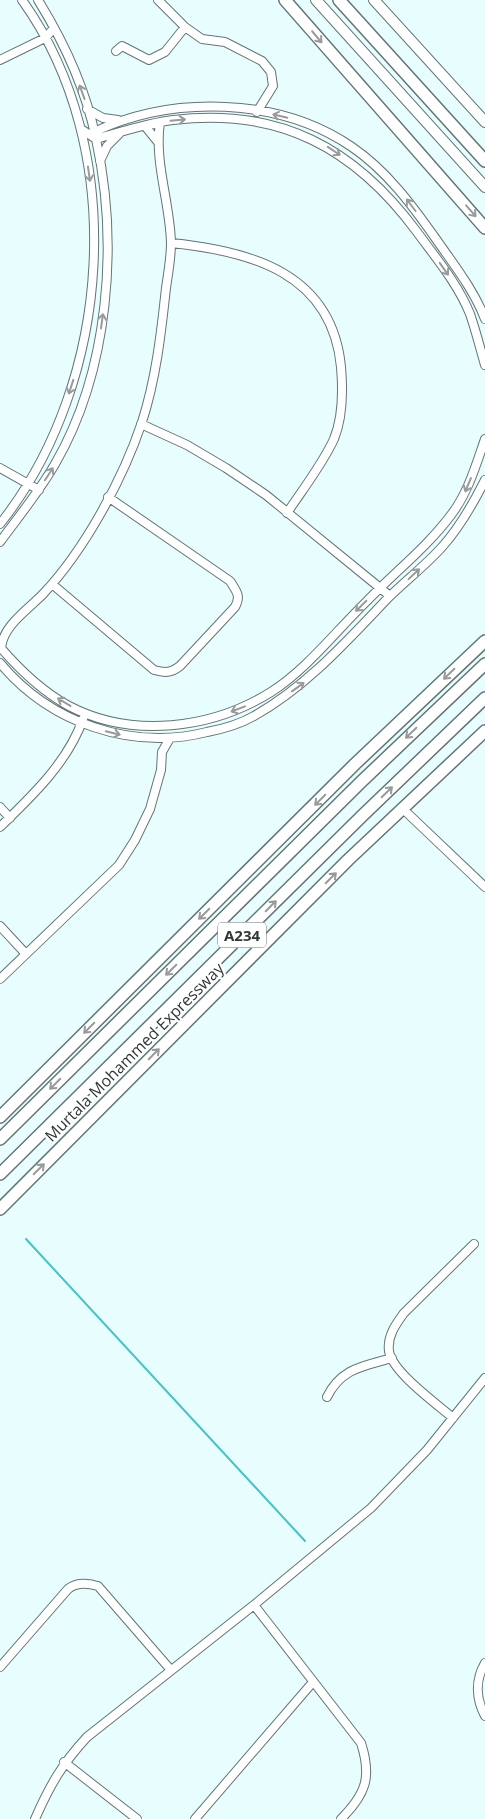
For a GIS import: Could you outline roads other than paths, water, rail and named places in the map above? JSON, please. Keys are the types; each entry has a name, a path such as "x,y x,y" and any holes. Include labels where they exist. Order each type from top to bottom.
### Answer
{"highway":[{"path":"285,0 485,228"},
{"path":"339,0 485,161"},
{"path":"0,1117 355,764 485,641"},
{"name":"Murtala Mohammed Expressway","path":"0,1139 362,781 485,664"},
{"name":"Murtala Mohammed Expressway","path":"0,1174 370,808 485,698"},
{"name":"Murtala Mohammed Expressway","path":"2,1206 348,860 485,731"}],"main road":[{"path":"316,0 485,187"},
{"path":"374,0 485,122"}],"street":[{"path":"0,524 27,484 61,415 77,368 85,333 94,268 95,241 86,153 81,129 44,38 22,0"},
{"path":"0,542 39,490 55,463 76,418 94,362 102,323 107,251 104,192 100,163 88,108 80,85 54,28 38,0"},
{"path":"158,0 185,27 202,38 225,42 262,61 271,72 273,86 257,112"},
{"path":"116,51 122,46 149,60 166,52 185,27"},
{"path":"0,60 44,38 54,28"},
{"path":"88,108 102,118 120,120 171,110 215,107 286,117 327,132 352,148 377,168 402,193 458,270 477,301 485,320"},
{"path":"81,129 94,136 174,120 235,119 264,123 296,132 321,143 340,156 393,200 453,282 469,313 485,365"},
{"path":"86,153 94,136 120,120"},
{"path":"160,122 158,142 171,243 161,336 152,385 141,424 108,497 79,546 52,584 4,629 0,648 47,692 69,706 124,722 156,726 190,724 246,706 272,691 299,669 380,587 421,549 452,514 463,496 485,439"},
{"path":"145,126 158,142"},
{"path":"100,163 107,146 121,132"},
{"path":"171,243 212,247 256,258 275,268 305,290 321,309 331,326 336,339 342,383 339,418 334,438 320,464 287,513"},
{"path":"141,424 187,445 266,495 390,596"},
{"path":"0,468 39,490"},
{"path":"0,663 28,692 48,706 108,733 156,739 189,737 224,728 252,717 304,682 442,547 468,515 485,480"},
{"path":"52,584 154,670 163,672 172,672 180,666 235,607 239,599 230,581 108,497"},
{"path":"0,827 35,794 54,770 86,712"},
{"path":"0,979 119,865 135,840 150,810 161,770 162,752 170,738"},
{"path":"156,739 162,752"},
{"path":"0,807 10,818"},
{"path":"403,809 485,887"},
{"path":"0,926 25,953"},
{"path":"453,1418 399,1369 389,1353 389,1344 396,1323 474,1244"},
{"path":"327,1396 333,1384 348,1372 361,1366 392,1358"},
{"path":"35,1819 48,1788 64,1762 87,1737 170,1669 254,1605 371,1508 428,1450 485,1378"},
{"path":"0,1667 68,1589 84,1583 98,1586 170,1669"},
{"path":"254,1605 360,1743 366,1760 367,1778 361,1795 341,1819"},
{"path":"485,1663 479,1679 477,1692 485,1716"},
{"path":"195,1819 313,1682"},
{"path":"64,1762 137,1819"}],"waterway":[{"path":"26,1239 305,1541"}]}
